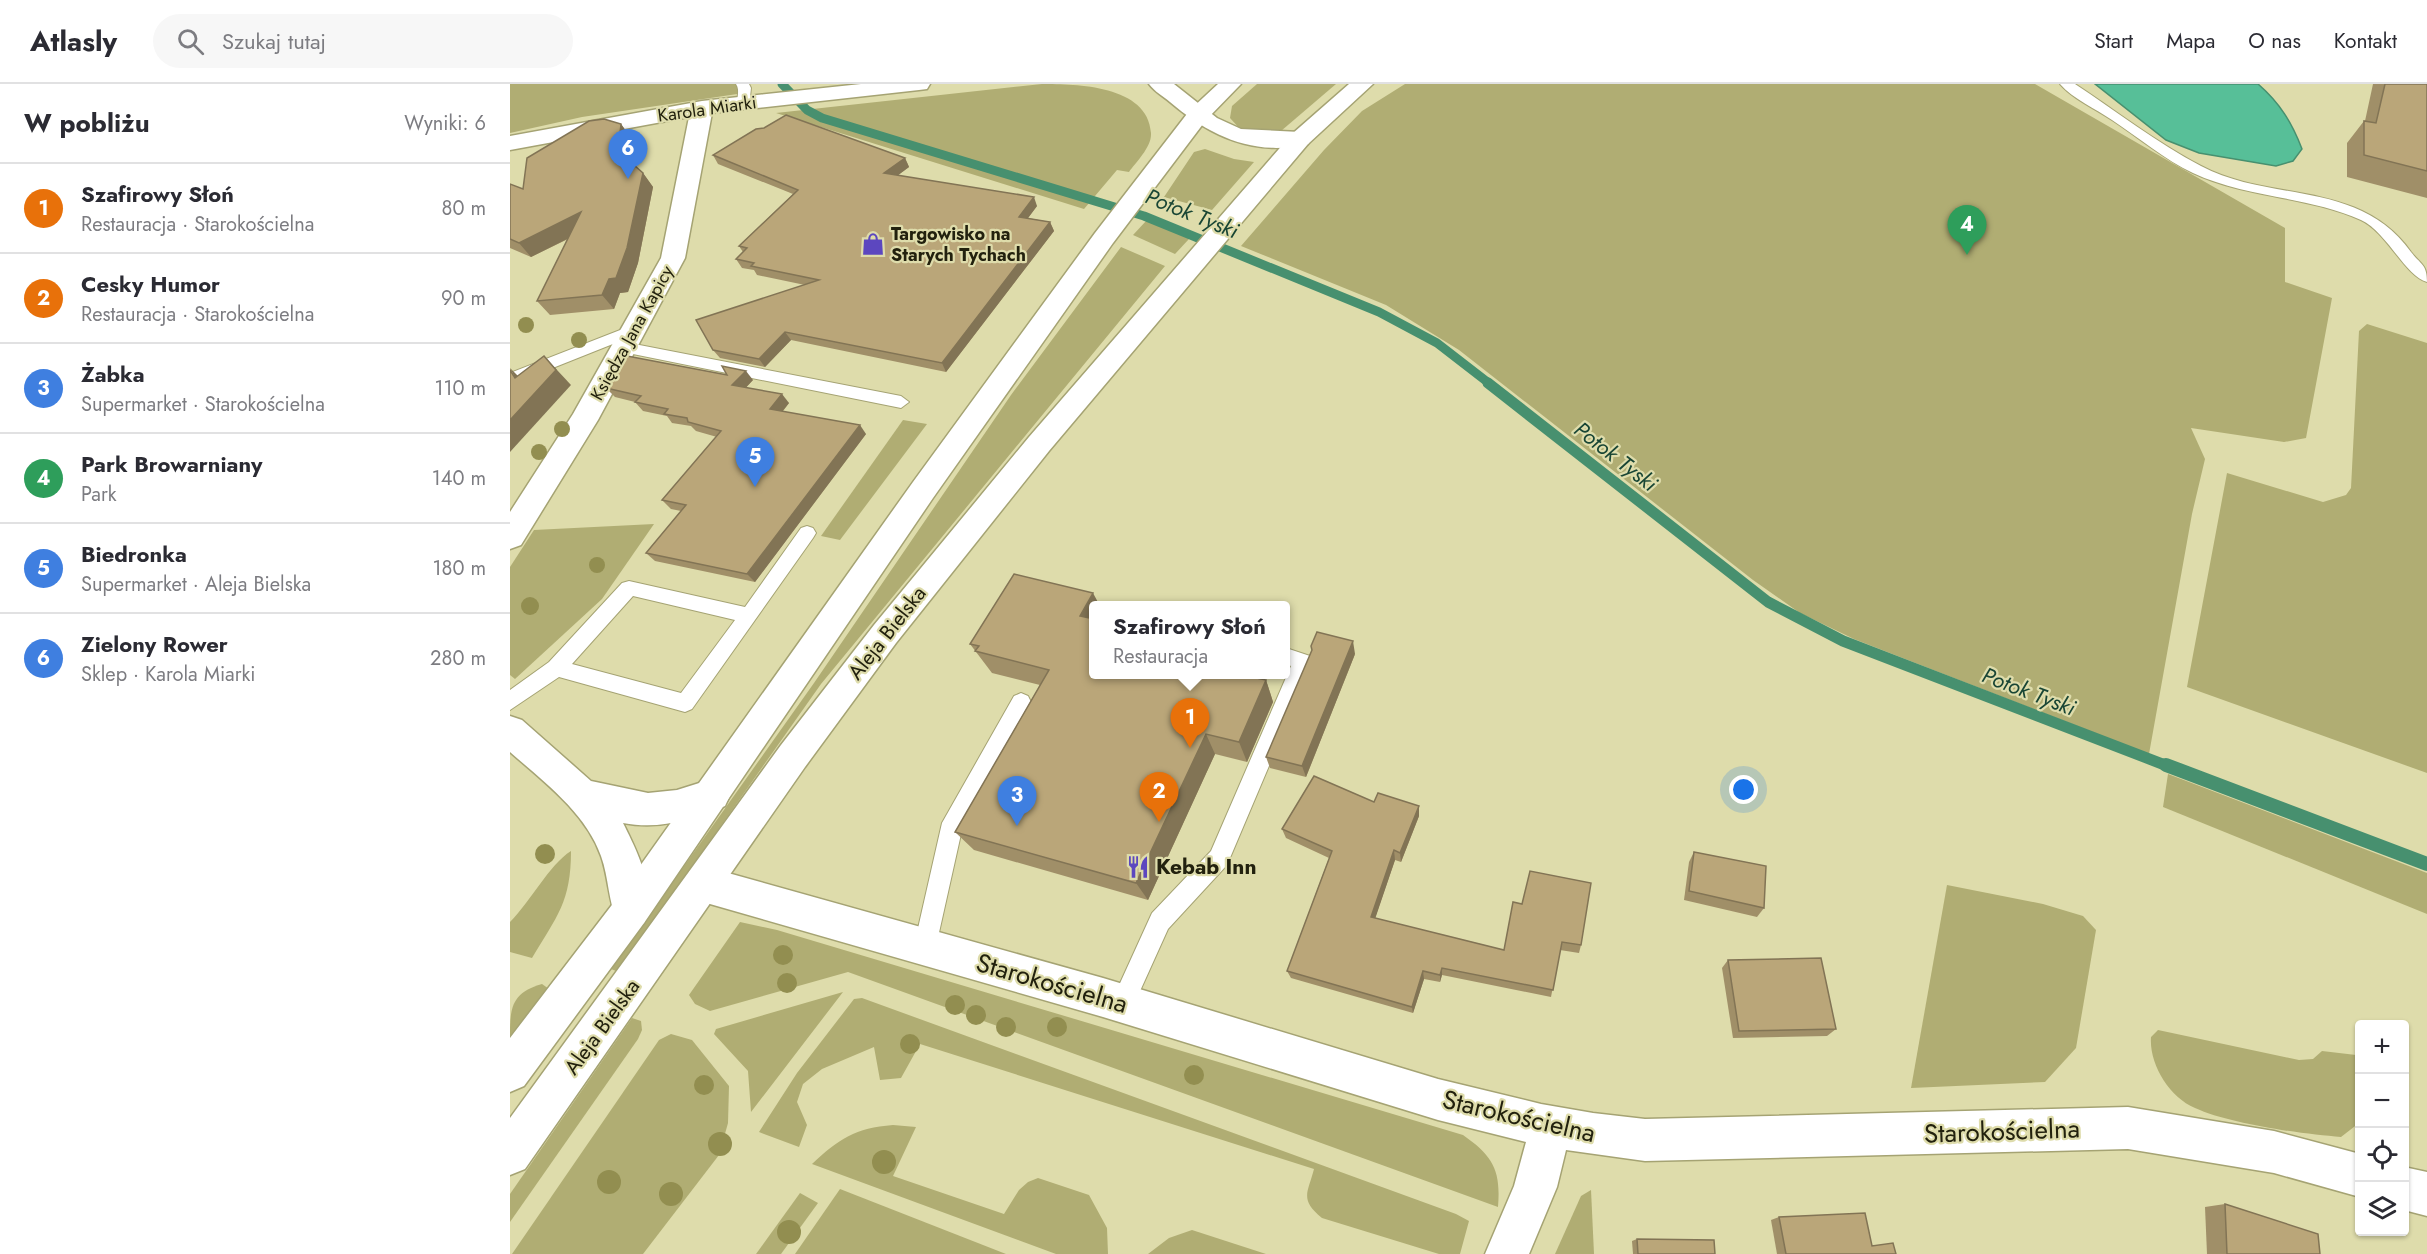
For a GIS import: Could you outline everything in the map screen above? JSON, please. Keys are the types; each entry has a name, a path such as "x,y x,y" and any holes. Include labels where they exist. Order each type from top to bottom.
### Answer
{"street":[{"name":"Karola Miarki","path":"510,143 702,108 750,96 822,94 867,87 919,84"},
{"path":"1160,84 1198,115 1233,135 1253,140 1300,139"},
{"path":"510,1072 631,909 923,490 1114,225 1198,115 1230,84"},
{"name":"Aleja Bielska","path":"510,1154 793,756 885,634 1039,444 1300,139 1362,84"},
{"name":"Księdza Jana Kapicy","path":"510,537 584,420 674,258 702,108"},
{"path":"510,731 583,795 604,823 622,856 628,878 631,909"},
{"path":"583,795 627,809 655,811 685,806 712,795"},
{"name":"Starokościelna","path":"703,884 1123,1003 1453,1103 1597,1136 1645,1140 2128,1128 2274,1152 2355,1175"},
{"path":"1507,1254 1535,1187 1551,1127"},
{"path":"2409,1189 2427,1194"}],"lane":[{"path":"2066,84 2197,170 2229,181 2340,207 2369,218 2396,241 2427,277"},
{"path":"510,379 629,339 901,402"},
{"path":"556,668 685,703 807,533"},
{"path":"510,701 556,668 630,588 749,616"},
{"path":"1123,1003 1160,921 1219,858 1303,662 1290,657"},
{"path":"925,946 953,823 1021,702"}],"shaded area":[{"path":"510,84 736,84 744,93 582,117 510,133"},
{"path":"1042,84 1073,85 1108,90 1124,96 1137,105 1147,117 1151,138 1143,154 1129,172 1117,170 1084,209 776,113"},
{"path":"1257,84 1336,84 1281,131 1264,134 1240,129 1230,118 1232,106"},
{"path":"1405,84 2035,84 2285,228 2285,282 2332,298 2306,438 2284,442 2191,428 2205,459 2192,514 2149,754 1854,639 1800,613 1753,580 1459,350 1386,305 1241,246 1324,150 1362,111"},
{"path":"2095,84 2258,84 2284,114 2302,149 2293,161 2276,166 2199,153 2166,140"},
{"path":"1205,149 1234,159 1254,162 1212,210 1164,197 1194,152"},
{"path":"1147,220 1189,239 1175,254 1133,235"},
{"path":"1121,247 1165,266 821,684 622,966 616,971 611,969 814,683 1011,395"},
{"path":"2367,324 2427,343 2427,773 2187,687 2227,473 2323,502 2346,495 2351,488 2359,331"},
{"path":"903,420 927,424 840,540 821,536"},
{"path":"654,524 602,599 515,679 510,675 510,567 534,530"},
{"path":"2168,774 2427,873 2427,914 2163,807"},
{"path":"571,851 565,896 549,931 532,958 510,952 510,922 555,865"},
{"path":"1947,885 2043,904 2083,916 2096,930 2076,1048 2045,1082 1911,1088"},
{"path":"740,922 777,930 1463,1135 1482,1150 1493,1165 1498,1183 1498,1207 848,972 710,1011 695,1004 689,995"},
{"path":"542,984 549,989 510,1036 514,1003 524,992"},
{"path":"843,992 751,1112 748,1071 714,1034 716,1029"},
{"path":"862,998 1456,1214 1469,1221 1460,1254 1439,1254 1322,1218 1310,1206 1307,1195 1314,1169 920,1044 901,1078 880,1080 874,1047 822,1069 803,1084 797,1102 807,1125 799,1147 759,1132 797,1073 854,999"},
{"path":"632,1018 641,1021 642,1030 638,1039 510,1222 510,1194"},
{"path":"2158,1030 2299,1060 2313,1059 2322,1051 2355,1055 2355,1126 2341,1137 2325,1136 2227,1119 2195,1108 2177,1096 2162,1078 2153,1058 2151,1037"},
{"path":"671,1034 692,1040 729,1086 728,1123 719,1155 643,1254 512,1254 659,1040"},
{"path":"893,1125 916,1127 893,1176 1004,1214 1019,1190 1028,1182 1038,1178 1089,1195 1107,1228 1108,1254 1056,1254 812,1164 848,1136 868,1129"},
{"path":"840,1189 1006,1254 795,1254"},
{"path":"1591,1190 1594,1254 1555,1254 1581,1196"},
{"path":"800,1193 818,1203 781,1254 756,1254"},
{"path":"1192,1230 1266,1254 1148,1254 1169,1238"}],"building":[{"path":"2385,84 2427,84 2427,171 2364,155 2364,121 2376,123"},
{"path":"786,115 905,158 884,173 1034,197 1019,217 1050,222 942,363 785,332 759,359 713,350 696,320 819,280 751,266 754,263 736,259 747,248 739,246 798,190 713,155 756,129 764,128"},
{"path":"604,119 621,124 618,151 643,173 627,248 616,278 609,279 602,295 537,301 581,212 519,243 510,239 510,184 523,189 527,158 589,121"},
{"path":"544,356 556,370 510,420 510,370 515,378"},
{"path":"627,356 727,375 722,366 746,371 732,385 782,394 770,409 860,425 747,574 646,553 686,505 662,500 721,431 688,422 687,418 664,414 668,409 635,402 641,396 606,388"},
{"path":"1014,574 1093,593 1080,616 1089,618 1089,679 1266,680 1239,742 1206,734 1136,883 955,832 1049,670 975,651 979,646 970,644"},
{"path":"1317,632 1353,641 1302,766 1266,757 1312,650 1311,646"},
{"path":"1314,776 1374,802 1378,793 1419,806 1400,853 1394,850 1371,917 1504,950 1513,902 1522,904 1530,871 1591,883 1581,945 1562,942 1553,990 1442,968 1440,975 1423,971 1412,1007 1287,971 1332,851 1282,829"},
{"path":"1694,852 1766,866 1764,908 1689,891"},
{"path":"1821,958 1836,1029 1739,1031 1728,960"},
{"path":"2225,1204 2318,1234 2320,1254 2227,1254"},
{"path":"1865,1213 1872,1246 1893,1243 1896,1254 1786,1254 1779,1217"},
{"path":"1637,1239 1714,1240 1715,1254 1638,1254"}],"waterway":[{"name":"Potok Tyski","path":"782,84 807,110 822,118 1144,216 1379,312 1437,343 1490,384"},
{"name":"Potok Tyski","path":"1488,383 1768,602 1843,641 2170,767"},
{"name":"Potok Tyski","path":"2166,765 2427,864"}],"place":[{"name":"Zielony Rower","path":"628,179"},
{"name":"Targowisko na Starych Tychach","path":"873,244"},
{"name":"Park Browarniany","path":"1967,255"},
{"name":"Biedronka","path":"755,487"},
{"name":"Szafirowy Słoń","path":"1190,748"},
{"name":"Cesky Humor","path":"1159,822"},
{"name":"Żabka","path":"1017,826"},
{"name":"Kebab Inn","path":"1138,867"}]}
